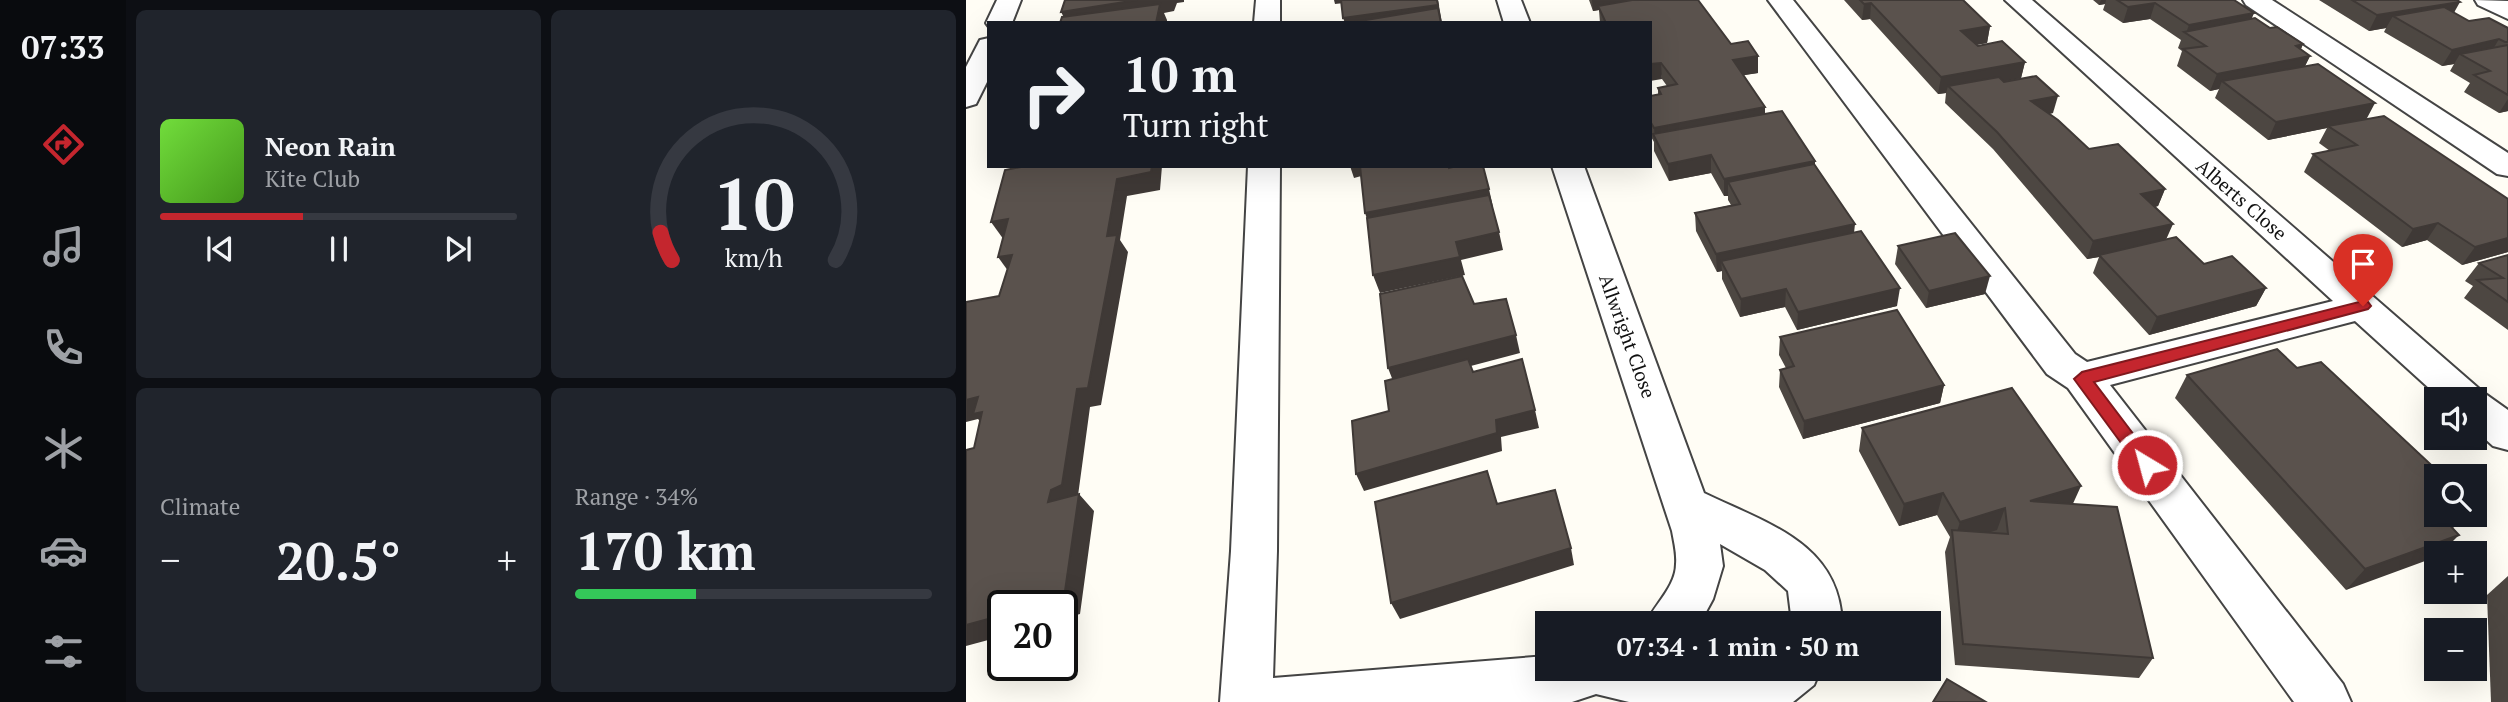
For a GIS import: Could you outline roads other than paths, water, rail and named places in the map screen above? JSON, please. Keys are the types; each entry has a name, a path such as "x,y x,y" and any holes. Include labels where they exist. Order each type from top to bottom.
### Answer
{"street":[{"path":"1000,21 1009,0"},
{"path":"1267,21 1268,0"},
{"path":"1509,0 1516,21"},
{"path":"1780,0 2062,364 2082,379 2325,702"},
{"name":"Alberts Close","path":"2017,0 2454,387"},
{"path":"2255,0 2508,167"},
{"path":"2487,0 2508,11"},
{"path":"966,98 987,51"},
{"path":"1247,702 1254,551 1264,168"},
{"name":"Allwright Close","path":"1569,168 1695,531 1700,566 1689,599 1680,611"},
{"path":"2082,379 2363,306"},
{"path":"2487,416 2508,434"},
{"path":"1688,506 1779,555 1806,577 1817,603 1817,611"},
{"path":"1276,702 1535,681"},
{"path":"1648,681 1706,695 1741,695 1776,685 1781,681"}]}
